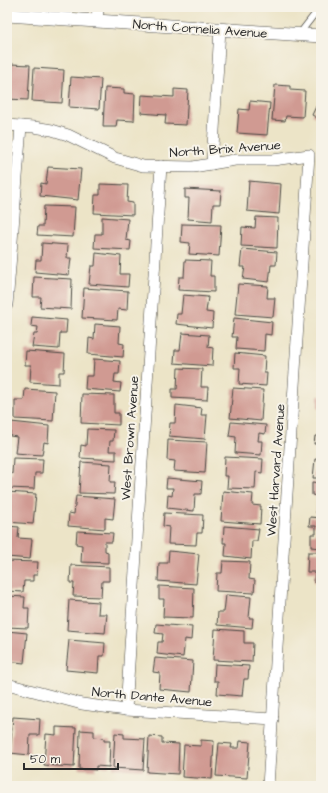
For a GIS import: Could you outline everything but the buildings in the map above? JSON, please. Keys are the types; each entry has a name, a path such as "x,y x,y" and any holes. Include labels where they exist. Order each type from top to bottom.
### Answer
{"street":[{"path":"97,21 98,7"},
{"name":"North Cornelia Avenue","path":"7,15 321,36"},
{"path":"212,164 220,29"},
{"name":"North Brix Avenue","path":"7,125 52,130 68,135 115,158 143,166 193,167 235,160 273,160 309,155"},
{"path":"7,305 21,126"},
{"name":"West Harvard Avenue","path":"268,786 309,155"},
{"name":"West Brown Avenue","path":"126,710 161,166"},
{"name":"North Dante Avenue","path":"7,684 82,704 126,710 273,719"}],"lane":[{"path":"299,35 317,11 321,11"}]}
